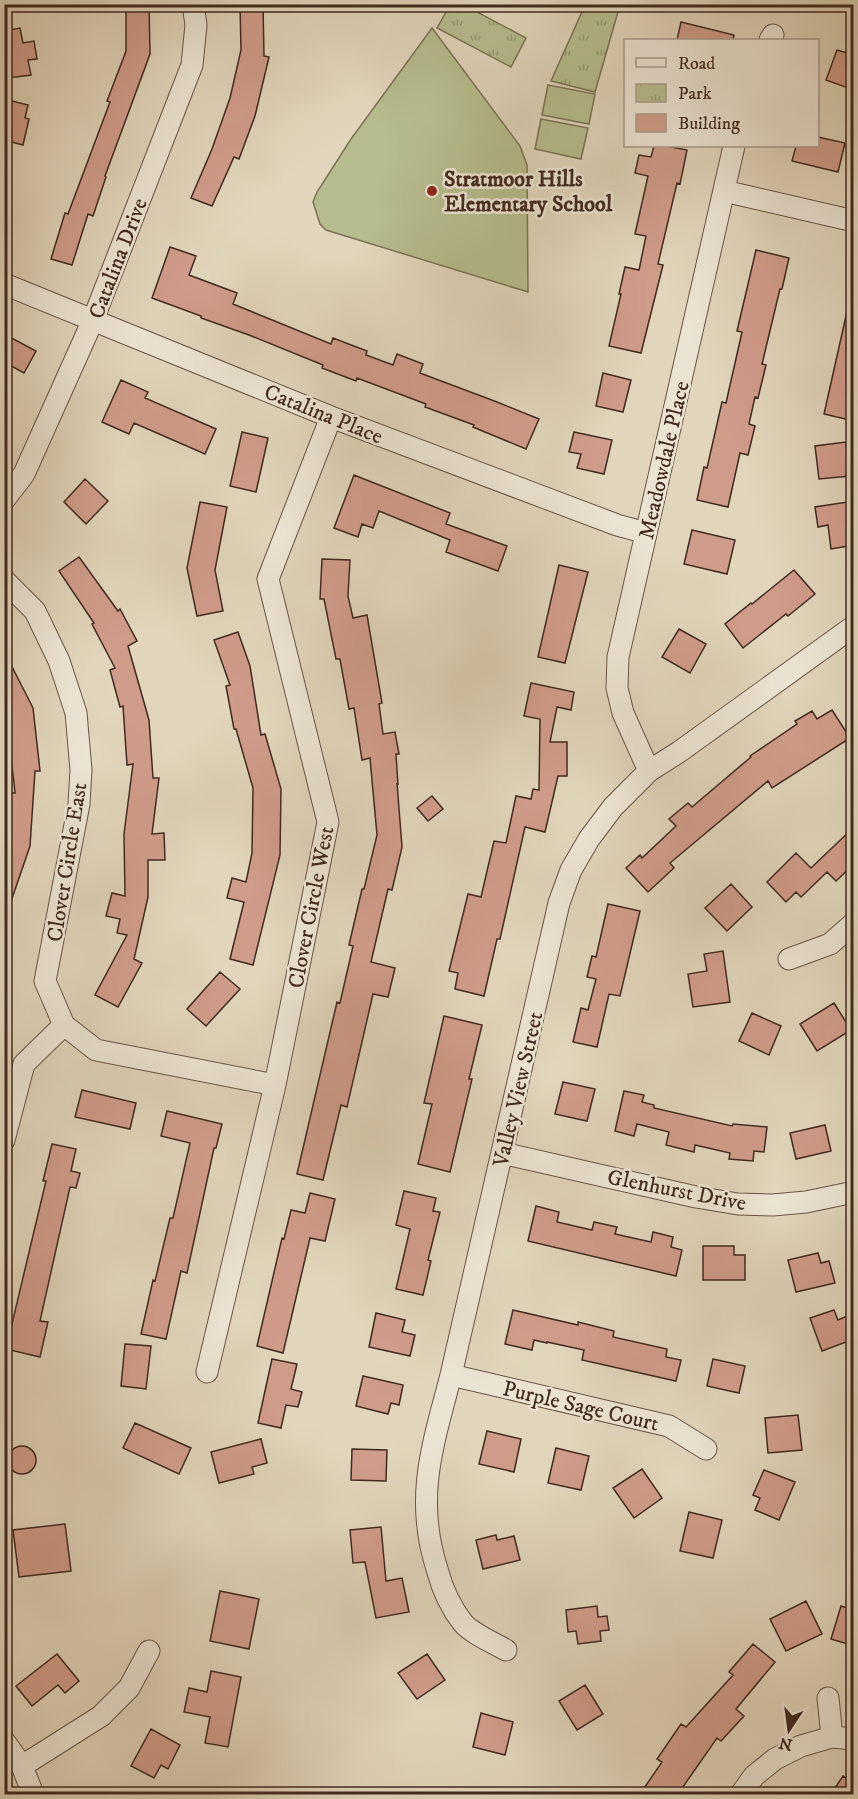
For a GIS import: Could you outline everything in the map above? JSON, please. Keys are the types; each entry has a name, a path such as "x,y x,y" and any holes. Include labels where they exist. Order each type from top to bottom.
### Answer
{"street":[{"name":"Catalina Drive","path":"4,500 24,474 93,320 192,65 196,25 194,4"},
{"name":"Meadowdale Place","path":"649,771 623,712 617,688 618,657 734,147"},
{"path":"724,191 854,221"},
{"name":"Catalina Place","path":"4,284 331,417 617,525 646,533"},
{"name":"Clover Circle West","path":"207,1372 275,1085 328,822 268,579 331,417"},
{"name":"Clover Circle East","path":"4,580 35,611 59,661 76,713 81,770 79,804 45,981 64,1024"},
{"name":"Valley View Street","path":"506,1650 465,1625 451,1605 439,1578 432,1553 426,1522 426,1491 431,1453 559,903 571,870 589,839 613,807 649,771 679,752 854,626"},
{"path":"789,959 830,944 854,923"},
{"path":"4,1140 24,1064 64,1024 96,1050 275,1085"},
{"name":"Glenhurst Drive","path":"502,1153 696,1197 738,1204 774,1205 853,1194"},
{"name":"Purple Sage Court","path":"451,1375 669,1426 706,1449"},
{"path":"22,1766 101,1716 129,1688 149,1651"},
{"path":"828,1698 832,1737"},
{"path":"741,1794 754,1776 775,1759 801,1746 832,1737 854,1739"},
{"path":"4,1741 22,1766 33,1794"}],"green space":[{"path":"450,5 464,5 526,38 511,67 437,28"},
{"path":"585,5 620,5 595,92 551,81"},
{"path":"432,28 520,146 527,165 528,292 326,230 320,224 313,202 317,192 351,139"},
{"path":"548,85 595,94 589,124 542,115"},
{"path":"541,119 588,128 581,159 535,149"}],"building":[{"path":"126,4 149,4 150,54 105,176 93,216 88,214 72,265 51,259 65,213 68,214 110,102 107,101 126,51"},
{"path":"240,4 263,4 264,56 269,57 255,116 239,159 234,157 212,206 191,198 230,98 241,50"},
{"path":"681,22 734,35 733,39 677,39"},
{"path":"20,28 23,43 34,41 37,59 28,60 31,75 8,78 4,60 4,31"},
{"path":"837,50 854,55 854,90 826,80"},
{"path":"4,99 28,105 25,118 29,119 23,145 4,140"},
{"path":"819,137 845,143 838,172 792,161 796,147 819,147"},
{"path":"654,147 687,150 658,264 663,265 641,353 609,346 625,267 639,270 646,236 635,234 648,176 635,173 639,155 651,157"},
{"path":"170,247 196,256 189,275 237,293 233,304 331,344 333,338 367,351 366,355 393,365 397,354 423,364 420,373 539,419 526,449 473,427 474,425 425,407 426,404 357,378 356,381 322,368 323,365 152,298"},
{"path":"756,250 789,258 762,364 766,365 749,424 755,426 748,455 740,453 728,507 697,500 722,402 726,403 742,332 737,331"},
{"path":"848,307 854,307 854,421 824,414"},
{"path":"4,334 36,351 24,373 4,362"},
{"path":"603,373 631,380 623,412 596,406"},
{"path":"121,380 148,392 145,398 216,429 205,454 134,423 129,434 102,422"},
{"path":"242,432 268,438 256,492 230,486"},
{"path":"574,432 612,440 604,474 577,468 581,454 569,452"},
{"path":"846,442 850,476 819,479 815,446"},
{"path":"354,475 450,513 446,524 507,546 498,571 446,552 450,540 379,511 373,528 362,524 358,537 334,528"},
{"path":"85,479 108,501 86,524 64,502"},
{"path":"854,501 854,545 831,549 828,525 818,527 815,507"},
{"path":"200,502 227,507 215,570 223,611 197,616 187,568"},
{"path":"692,530 735,540 727,574 684,564"},
{"path":"79,557 118,611 120,609 137,641 128,646 149,720 153,778 159,778 152,834 164,833 165,860 148,860 148,897 134,959 142,963 118,1007 95,995 127,935 117,933 120,919 106,916 112,893 125,896 124,834 133,764 127,765 123,706 120,707 110,670 115,668 92,624 94,623 59,571"},
{"path":"322,559 350,560 348,596 353,618 367,615 382,703 379,704 383,734 395,732 399,754 396,754 402,847 392,890 388,889 371,962 395,968 388,997 373,994 347,1107 341,1105 323,1180 297,1174 337,1002 340,1003 353,946 349,945 377,835 370,758 362,760 354,708 349,709 340,659 336,659 324,599 320,599"},
{"path":"559,565 588,572 565,663 538,657"},
{"path":"794,570 815,594 743,648 725,624"},
{"path":"679,629 706,644 690,673 662,657"},
{"path":"238,632 250,666 261,735 265,734 281,789 280,855 253,965 230,959 244,902 227,898 232,878 246,882 252,853 253,788 236,729 234,729 226,686 230,685 214,640"},
{"path":"4,651 33,708 40,771 35,771 30,846 7,913 4,913 4,792 15,793 6,712 4,713"},
{"path":"531,683 574,692 571,710 557,707 550,742 567,742 567,776 558,776 545,832 525,827 500,939 497,939 484,996 455,989 458,973 449,971 468,894 481,897 494,841 506,843 516,796 531,799 533,789 539,790 540,719 524,716"},
{"path":"832,710 850,738 772,788 768,781 670,863 674,868 648,892 626,868 640,855 642,858 676,826 669,819 688,803 692,807 750,756 797,724 795,721 812,711 817,719"},
{"path":"432,796 443,809 428,821 417,808"},
{"path":"854,827 854,864 836,881 827,872 801,897 796,892 786,902 767,882 796,853 811,868"},
{"path":"731,884 752,907 727,931 705,908"},
{"path":"608,904 640,911 620,996 609,994 597,1047 573,1042 581,1008 588,1010 596,979 587,977 592,956 596,957"},
{"path":"723,951 730,1002 693,1007 688,974 707,971 704,954"},
{"path":"220,972 240,989 206,1026 187,1009"},
{"path":"834,1003 851,1030 817,1051 800,1024"},
{"path":"752,1013 781,1026 769,1055 739,1041"},
{"path":"444,1016 482,1025 450,1172 418,1164 432,1104 424,1103"},
{"path":"563,1082 595,1089 587,1121 555,1114"},
{"path":"82,1090 136,1103 130,1129 75,1117"},
{"path":"624,1091 644,1095 642,1102 654,1105 654,1108 732,1126 733,1124 767,1127 764,1152 754,1151 753,1161 729,1159 730,1153 695,1145 694,1152 666,1145 669,1132 637,1124 634,1136 615,1131"},
{"path":"167,1111 222,1124 216,1148 214,1148 187,1273 181,1271 166,1339 141,1334 170,1218 173,1218 190,1143 161,1136"},
{"path":"825,1125 831,1151 796,1159 790,1133"},
{"path":"52,1144 76,1149 71,1171 80,1173 76,1188 70,1187 40,1321 48,1322 40,1357 6,1349 46,1181 43,1181"},
{"path":"404,1191 436,1198 433,1211 440,1212 428,1260 431,1261 423,1295 396,1289 410,1229 396,1225"},
{"path":"310,1193 335,1199 325,1241 310,1238 283,1353 257,1346 282,1238 284,1239 291,1210 305,1213"},
{"path":"536,1206 559,1212 557,1222 592,1230 594,1222 617,1227 615,1234 651,1242 653,1232 673,1237 671,1247 682,1250 676,1276 528,1241"},
{"path":"703,1246 734,1246 734,1255 745,1255 745,1280 703,1280"},
{"path":"818,1253 821,1263 829,1261 835,1283 796,1292 788,1260"},
{"path":"513,1310 614,1331 613,1337 667,1349 666,1357 681,1360 676,1381 582,1360 584,1350 534,1340 532,1350 505,1344"},
{"path":"834,1310 838,1320 847,1316 854,1339 822,1351 810,1318"},
{"path":"376,1313 405,1320 402,1332 415,1335 410,1356 369,1347"},
{"path":"125,1344 151,1346 146,1389 121,1386"},
{"path":"272,1359 297,1364 291,1389 302,1392 298,1407 286,1405 281,1428 258,1423"},
{"path":"713,1359 745,1366 739,1393 707,1386"},
{"path":"363,1376 403,1385 399,1405 391,1403 388,1414 356,1406"},
{"path":"798,1415 802,1450 768,1453 765,1418"},
{"path":"135,1423 191,1448 179,1474 123,1448"},
{"path":"487,1431 521,1439 514,1472 479,1464"},
{"path":"261,1439 267,1463 252,1467 254,1474 219,1483 211,1452"},
{"path":"22,1446 32,1450 36,1460 32,1470 22,1474 12,1470 8,1460 12,1450"},
{"path":"556,1448 589,1456 581,1490 548,1483"},
{"path":"352,1449 387,1450 386,1481 351,1480"},
{"path":"642,1469 662,1498 634,1518 613,1488"},
{"path":"764,1470 795,1482 779,1520 755,1510 760,1498 753,1495"},
{"path":"689,1512 722,1520 713,1558 680,1551"},
{"path":"65,1524 71,1571 19,1577 13,1530"},
{"path":"381,1527 386,1581 402,1578 409,1612 376,1618 365,1562 353,1563 350,1530"},
{"path":"496,1535 497,1540 514,1536 520,1560 483,1569 476,1540"},
{"path":"220,1591 259,1599 249,1649 210,1641"},
{"path":"806,1601 822,1634 786,1651 770,1619"},
{"path":"597,1606 598,1617 607,1616 609,1630 600,1631 601,1641 578,1644 576,1631 568,1632 566,1610"},
{"path":"841,1606 854,1610 854,1646 831,1639"},
{"path":"753,1644 775,1662 736,1709 744,1716 721,1741 717,1738 678,1794 640,1794 662,1762 657,1759 681,1724 686,1727 733,1675 729,1672"},
{"path":"57,1654 79,1681 65,1693 58,1685 32,1706 16,1686"},
{"path":"427,1654 445,1680 417,1699 398,1673"},
{"path":"211,1671 241,1677 228,1747 205,1743 210,1717 184,1712 189,1688 207,1692"},
{"path":"585,1685 603,1714 577,1730 559,1701"},
{"path":"481,1713 513,1722 505,1755 473,1747"},
{"path":"151,1729 180,1745 168,1769 161,1765 154,1778 131,1766"},
{"path":"843,1776 854,1783 854,1794 831,1794"}],"place":[{"name":"Stratmoor Hills Elementary School","path":"432,191"}]}
